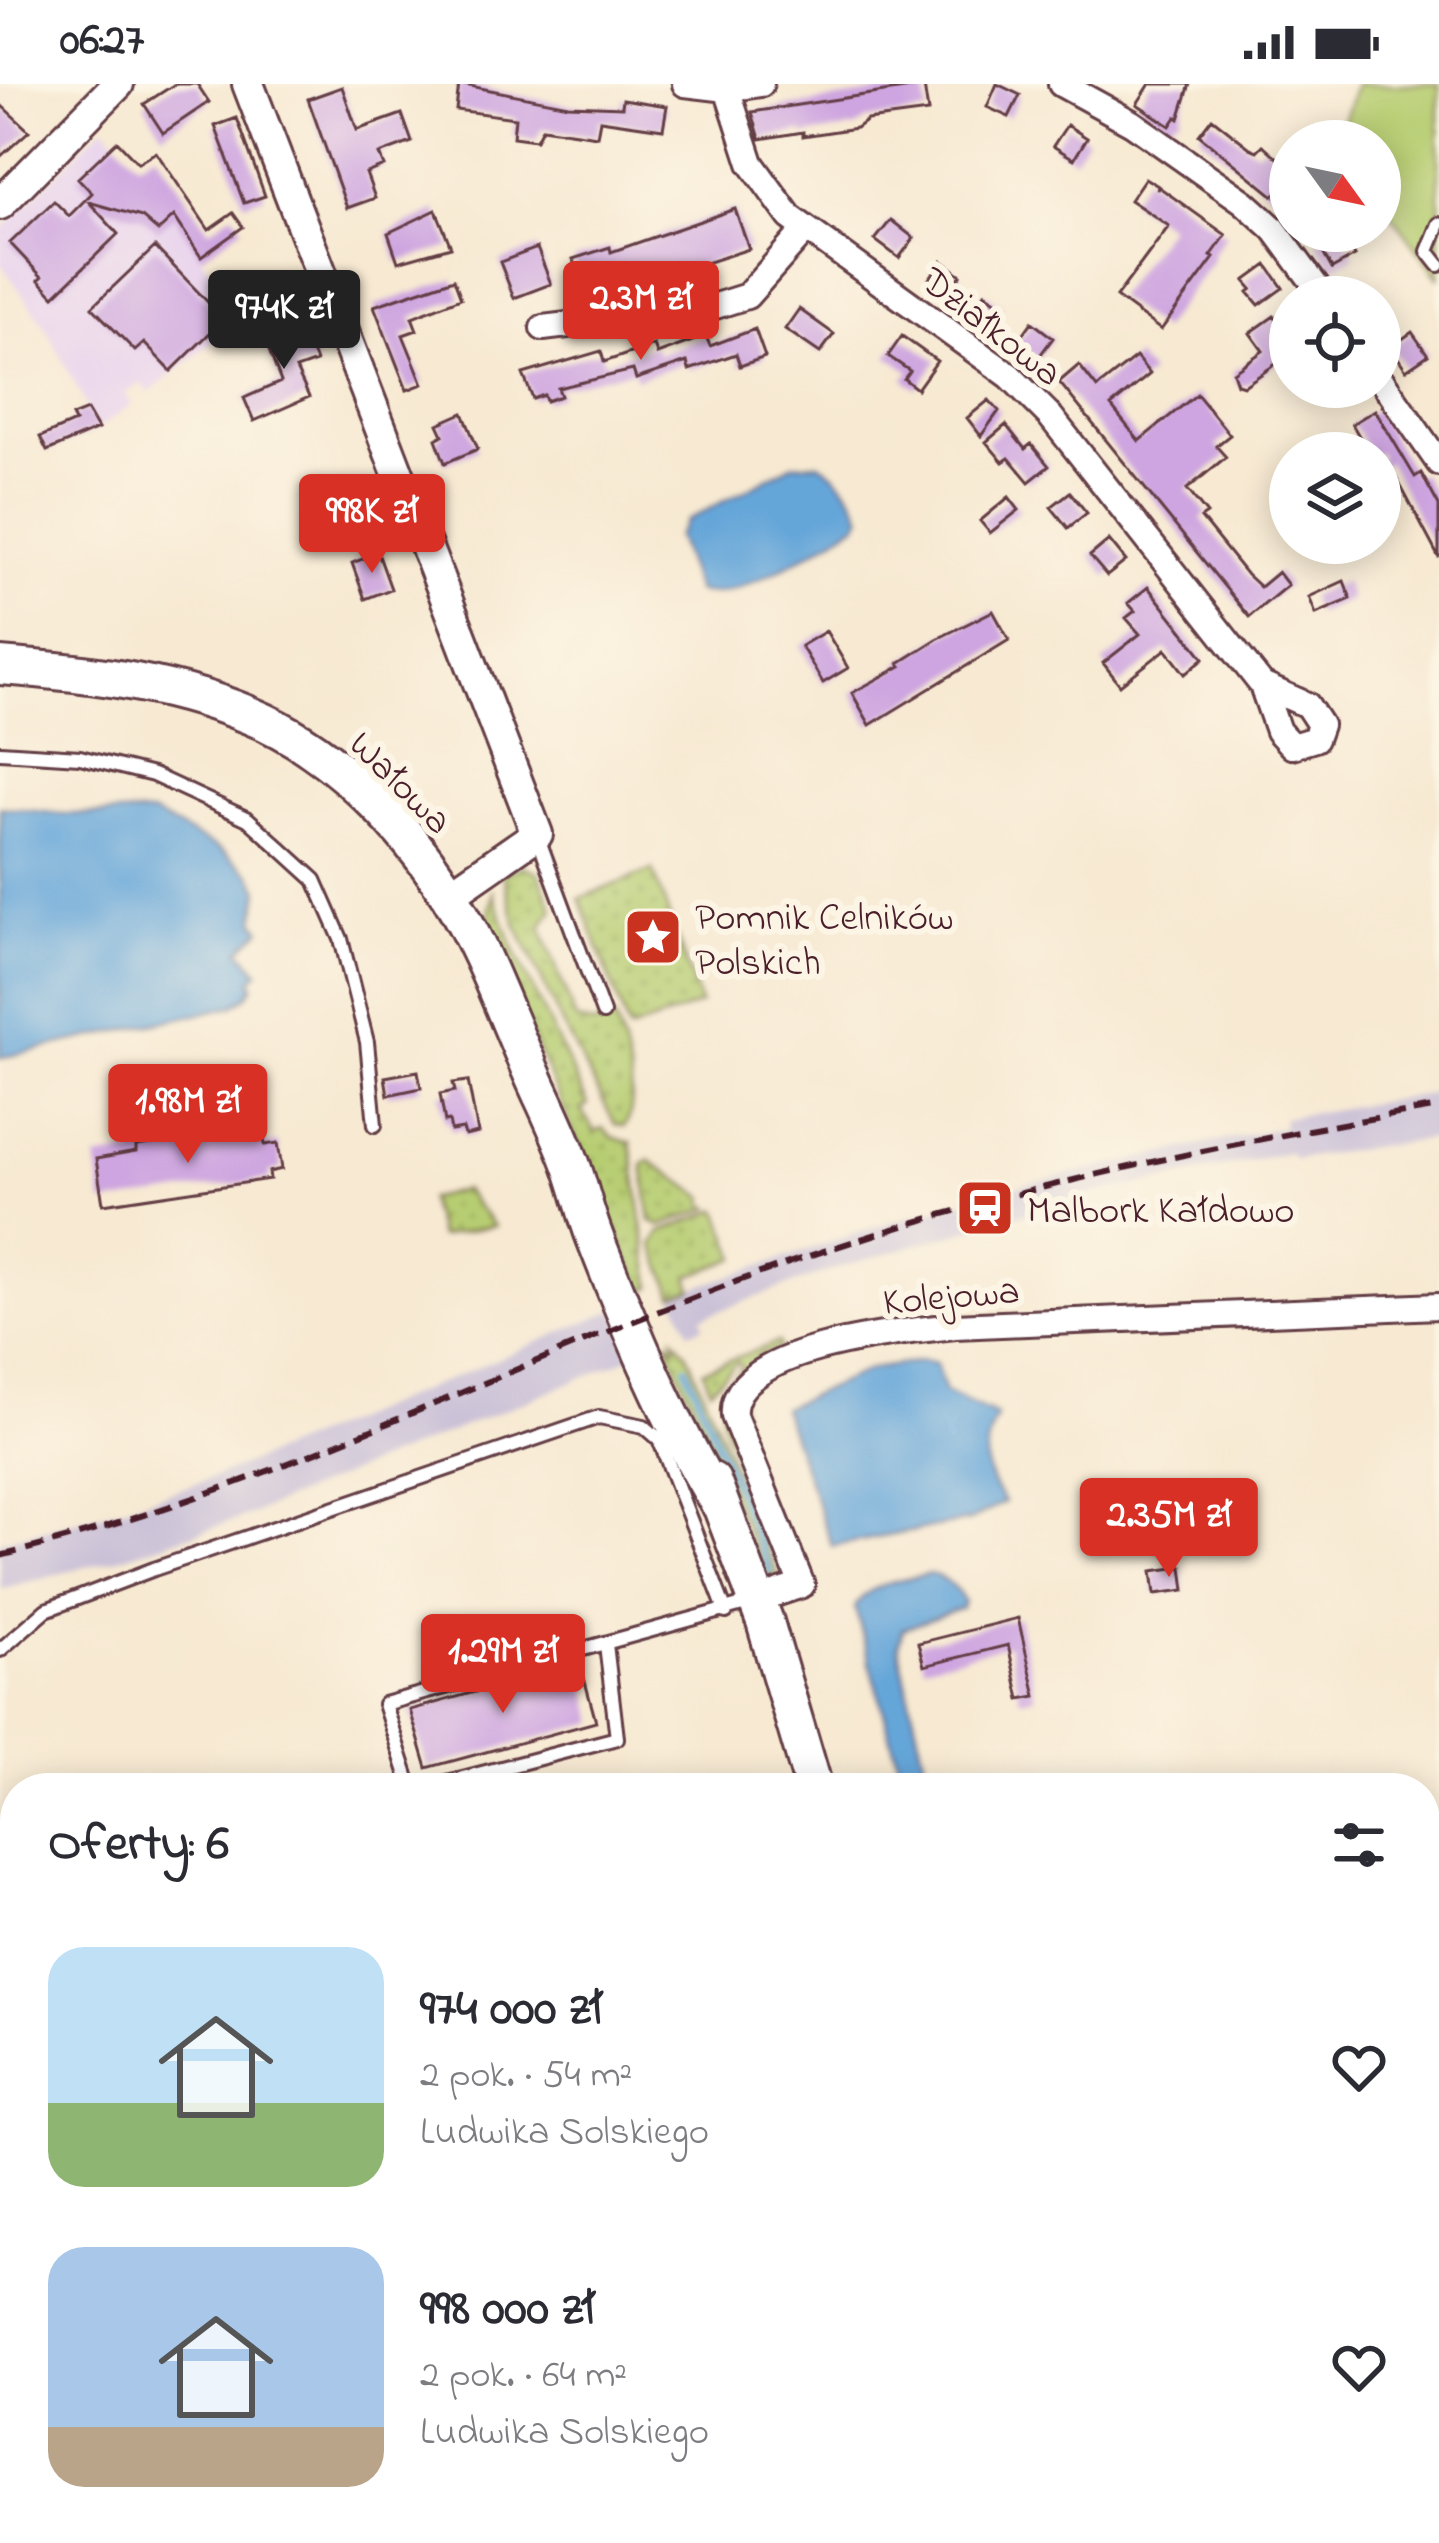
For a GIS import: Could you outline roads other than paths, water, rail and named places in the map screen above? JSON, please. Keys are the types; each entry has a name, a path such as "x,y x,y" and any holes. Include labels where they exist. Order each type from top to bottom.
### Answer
{"main road":[{"name":"Wałowa","path":"0,666 135,680 203,698 270,724 358,788 410,842 449,896 482,958 572,1166 604,1218 634,1285 701,1444 742,1606 808,1773"}],"street":[{"path":"248,84 537,834 449,896"},
{"path":"686,84 727,89 761,84"},
{"path":"1060,84 1132,123 1244,202 1274,229 1309,276"},
{"path":"0,204 111,87"},
{"name":"Działkowa","path":"727,89 751,163 769,192 806,229 1010,376 1050,416 1262,685"},
{"path":"543,328 709,308 747,296 806,229"},
{"path":"1401,408 1439,463"},
{"name":"Kolejowa","path":"742,1606 802,1585 734,1416 736,1395 743,1385 781,1362 885,1333 955,1326 1439,1306"}],"lane":[{"path":"1439,224 1428,251 1439,265"},
{"path":"0,752 80,758 153,775 248,819 315,880 340,939 367,1042 375,1125"},
{"path":"537,834 603,1013"},
{"path":"0,1650 46,1610 177,1561 599,1417 644,1426 659,1438 742,1606 384,1704 406,1773"},
{"path":"482,1773 617,1738 606,1645"}],"water":[{"path":"819,463 850,493 862,516 858,523 753,582 711,593 696,591 677,537 686,521 794,464"},
{"path":"0,807 62,814 153,814 221,850 251,874 260,890 255,920 262,929 240,950 259,972 248,996 233,1006 0,1058"},
{"path":"922,1361 936,1364 945,1392 997,1416 986,1460 991,1481 1004,1502 970,1521 832,1546 782,1408 871,1369"},
{"path":"930,1574 954,1587 964,1601 962,1608 903,1629 898,1646 927,1773 901,1773 855,1608 877,1587"}],"waterway":[{"path":"686,1367 770,1571"}],"railway":[{"path":"0,1556 196,1497 667,1308 929,1218 1097,1174 1439,1107"}],"place":[{"name":"Pomnik Celników Polskich","path":"653,937"},
{"name":"Malbork Kałdowo","path":"985,1208"}]}
